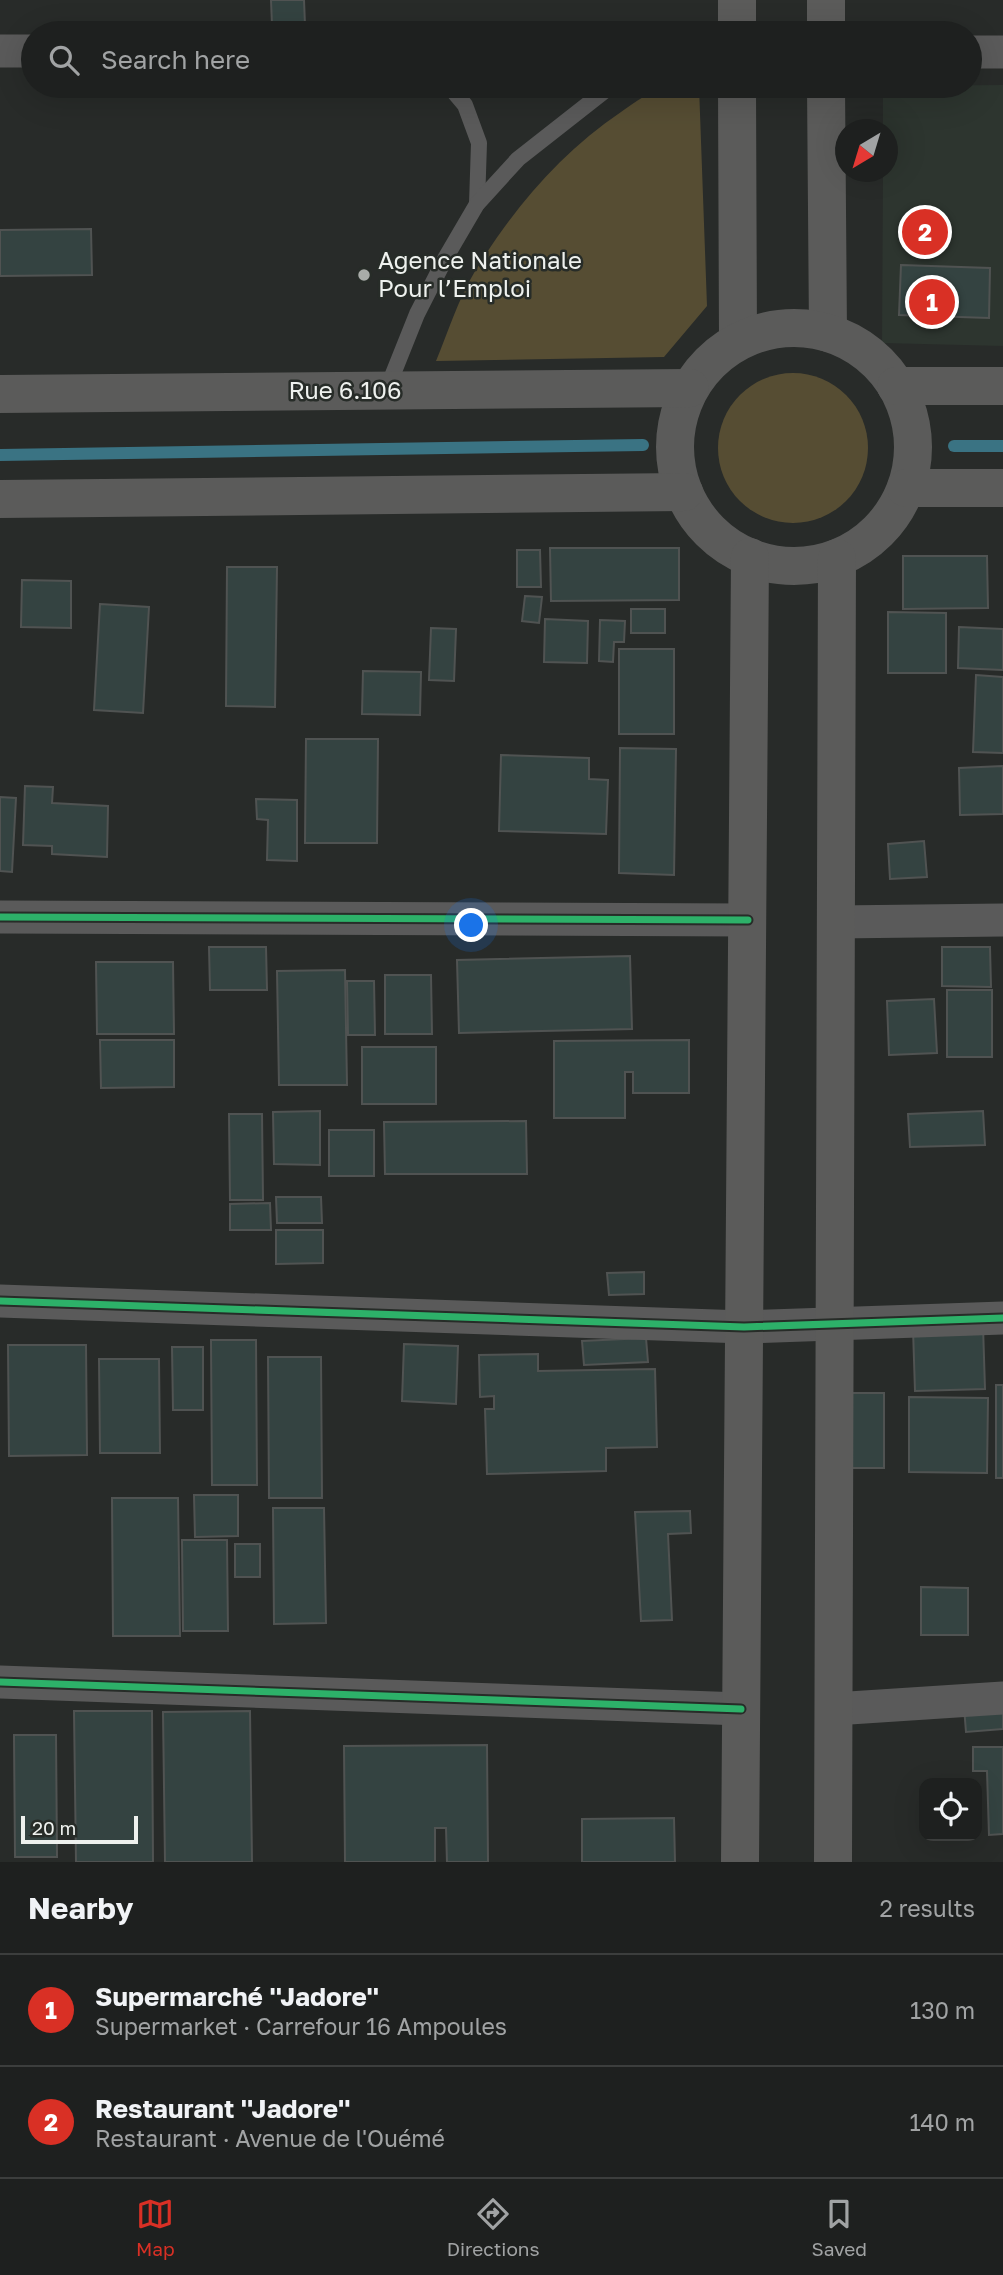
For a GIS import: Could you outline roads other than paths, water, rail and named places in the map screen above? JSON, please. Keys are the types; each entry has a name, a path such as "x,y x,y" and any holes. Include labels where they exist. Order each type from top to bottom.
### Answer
{"main road":[{"path":"737,0 737,21"},
{"path":"826,0 826,21"},
{"path":"737,98 738,341"},
{"path":"827,98 828,333"},
{"path":"782,328 805,328 828,333 851,343 872,357 896,386 907,410 912,436 912,463 906,488 890,518 874,535 836,558 793,566 750,557 710,531 699,519 684,492 676,466 674,439 679,413 690,388 710,361 738,341 782,328"},
{"path":"896,386 1003,386"},
{"name":"Rue 6.106","path":"0,394 690,388"},
{"path":"906,488 1003,488"},
{"path":"0,499 684,492"},
{"path":"740,1862 750,557"},
{"path":"833,1862 836,558"}],"street":[{"path":"0,51 21,51"},
{"path":"982,52 1003,52"},
{"path":"0,917 748,920"},
{"path":"836,922 1003,920"},
{"path":"0,1301 744,1327 1003,1318"},
{"path":"0,1682 741,1709"},
{"path":"834,1709 1003,1698"}],"lane":[{"path":"459,98 465,105 479,142 477,204"},
{"path":"387,391 417,314 477,204 518,159 596,98"}],"waterway":[{"path":"0,455 643,445"},
{"path":"954,446 1003,446"}],"place":[{"name":"Restaurant ''Jadore''","path":"925,232"},
{"name":"Agence Nationale Pour l’Emploi","path":"364,275"},
{"name":"Supermarché ''Jadore''","path":"932,302"}]}
